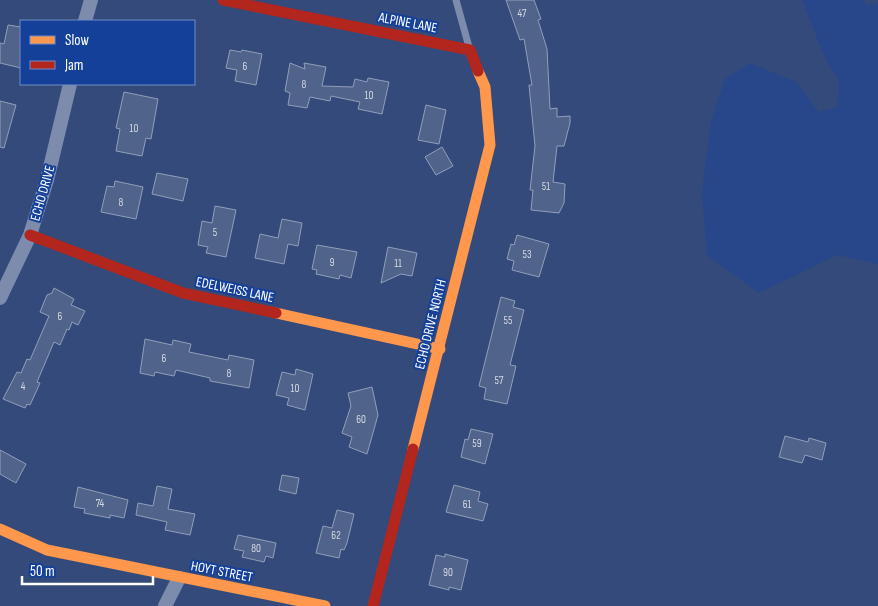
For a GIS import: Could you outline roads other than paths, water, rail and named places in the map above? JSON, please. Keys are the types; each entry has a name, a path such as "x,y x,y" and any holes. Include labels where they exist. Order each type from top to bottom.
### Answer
{"street":[{"path":"85,20 90,0"},
{"name":"ALPINE LANE","path":"223,0 470,50"},
{"name":"ECHO DRIVE NORTH","path":"373,606 440,349 490,144 485,88 470,50"},
{"name":"ECHO DRIVE","path":"0,298 30,234 47,180 70,85"},
{"name":"EDELWEISS LANE","path":"30,234 183,293 440,349"},
{"name":"HOYT STREET","path":"0,529 47,550 325,606"},
{"path":"166,606 179,578"}],"lane":[{"path":"456,0 470,50"}],"water":[{"path":"802,0 862,0 868,6 878,3 878,264 837,255 759,293 707,255 702,192 711,122 725,79 750,63 796,82 819,112 838,107 839,82 822,51"}]}
